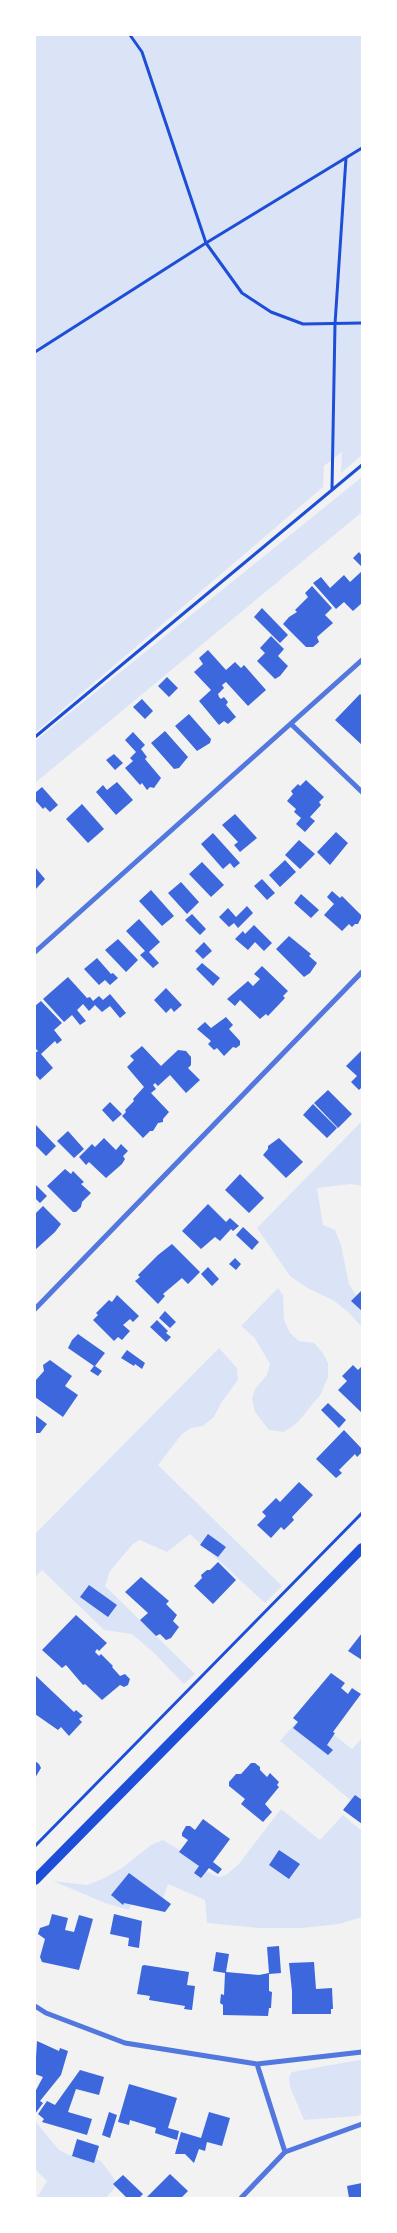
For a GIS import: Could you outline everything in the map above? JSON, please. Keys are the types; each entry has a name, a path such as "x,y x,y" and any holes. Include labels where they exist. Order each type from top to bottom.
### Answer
{"main road":[{"path":"35,1880 362,1548"}],"street":[{"path":"35,952 362,660"},
{"path":"291,724 362,792"},
{"path":"35,1308 362,972"},
{"path":"35,2006 46,2013 125,2043 257,2064 362,2052"},
{"path":"257,2064 285,2152"},
{"path":"241,2198 285,2152 362,2124"}],"path":[{"path":"130,35 142,52 206,243 242,292 271,312 303,324 362,323"},
{"path":"35,352 206,243 362,148"},
{"path":"332,489 335,324 346,157"},
{"path":"35,737 362,465"},
{"path":"35,1846 362,1512"}],"shaded area":[{"path":"35,35 362,35 362,455 341,473 342,452 324,466 323,487 35,733"},
{"path":"362,477 362,512 35,783 35,741"},
{"path":"362,1121 362,1186 351,1184 317,1188 323,1225 335,1230 341,1245 349,1284 357,1297 362,1300 362,1327 333,1300 309,1289 290,1276 257,1228"},
{"path":"278,1288 283,1295 284,1320 290,1333 299,1341 314,1343 323,1353 328,1363 328,1377 321,1394 297,1423 284,1432 269,1430 255,1412 252,1399 255,1389 267,1375 270,1364 254,1337 241,1326"},
{"path":"219,1348 237,1368 238,1380 221,1403 214,1417 203,1426 191,1428 182,1434 158,1465 282,1586 265,1603 190,1534 167,1552 140,1540 133,1544 110,1571 105,1586 195,1674 184,1684 153,1652 132,1634 104,1630 42,1570 35,1577 35,1534"},
{"path":"305,1712 352,1749 362,1738 362,1813 354,1803 280,1741"},
{"path":"281,1809 320,1840 343,1815 362,1831 362,1885 360,1888 362,1890 362,1917 339,1924 302,1928 259,1928 207,1923 205,1900 168,1884 161,1904 135,1896 129,1910 105,1903 53,1881 87,1885 122,1868 151,1845 163,1840 191,1857 206,1871 218,1877 226,1875 238,1865"},
{"path":"362,2061 362,2113 358,2116 304,2120 290,2087 289,2077 292,2072"},
{"path":"35,2121 59,2150 69,2155 90,2157 101,2161 118,2184 106,2198 37,2198 47,2181 35,2169"}],"building":[{"path":"359,552 362,556 362,567 353,558"},
{"path":"362,571 362,603 353,611 344,602 336,609 313,583 321,577 330,588 344,575 350,582"},
{"path":"312,586 332,608 325,615 333,623 317,637 319,642 313,647 306,647 283,624 297,612 295,610 308,597 305,593"},
{"path":"262,608 288,635 280,643 254,617"},
{"path":"271,636 284,649 278,656 288,666 275,679 257,661 265,653 260,648"},
{"path":"208,650 226,670 235,662 241,668 244,665 266,690 248,706 226,682 222,685 224,688 218,694 219,697 221,699 224,697 228,702 226,705 236,717 228,724 224,721 219,725 199,701 211,690 194,672 203,664 199,658"},
{"path":"167,677 178,688 169,697 158,686"},
{"path":"360,694 362,696 362,745 335,720"},
{"path":"142,699 153,711 145,719 133,707"},
{"path":"189,714 211,739 210,743 197,751 175,726"},
{"path":"165,731 188,757 179,768 174,769 151,743"},
{"path":"133,732 145,745 141,749 147,757 145,759 161,778 154,788 150,787 147,790 125,768 133,761 130,758 136,752 125,740"},
{"path":"114,754 123,763 115,770 106,760"},
{"path":"306,780 324,797 319,802 321,805 310,817 315,821 305,832 296,824 301,818 294,812 296,809 287,801 293,794 291,791 298,784 300,786"},
{"path":"117,782 133,800 116,815 96,792 103,785 107,790"},
{"path":"42,787 58,805 50,812 45,807 43,809 35,800 35,793"},
{"path":"82,804 104,829 88,843 66,819"},
{"path":"235,814 257,838 240,852 234,845 238,842 222,825"},
{"path":"336,832 348,843 330,865 317,852"},
{"path":"213,833 240,863 234,868 230,863 223,869 201,844"},
{"path":"299,840 315,854 300,869 285,855"},
{"path":"285,860 296,872 280,887 269,875"},
{"path":"202,862 224,885 211,897 189,874"},
{"path":"35,867 45,879 35,890"},
{"path":"262,879 275,893 267,900 254,886"},
{"path":"181,882 199,902 187,914 168,893"},
{"path":"151,890 174,916 162,926 139,901"},
{"path":"332,891 340,898 342,896 362,916 358,924 352,927 349,924 342,931 324,915 334,904 327,897"},
{"path":"301,894 319,910 311,918 294,903"},
{"path":"247,906 253,913 238,928 234,923 229,927 219,917 228,908 236,917"},
{"path":"192,914 206,929 200,935 185,920"},
{"path":"139,919 160,942 149,952 159,963 153,968 140,955 145,951 126,931"},
{"path":"254,925 272,943 264,951 255,942 248,950 235,939 243,931 245,934"},
{"path":"289,936 311,954 309,956 317,963 310,973 304,977 276,949"},
{"path":"118,939 138,960 126,972 105,950"},
{"path":"204,942 212,951 203,959 195,951"},
{"path":"97,958 111,974 113,973 118,978 110,985 105,980 99,985 84,969"},
{"path":"202,963 220,978 213,986 196,969"},
{"path":"262,966 288,991 283,996 285,998 268,1016 266,1014 260,1019 240,1000 235,1006 227,999 248,981 253,986 260,979 254,974"},
{"path":"68,977 87,998 90,997 93,1001 99,996 103,1000 110,994 126,1013 120,1018 110,1006 102,1012 95,1005 89,1011 83,1004 77,1010 86,1021 80,1025 72,1015 64,1022 43,999"},
{"path":"166,988 182,1005 174,1012 171,1008 166,1013 154,1000"},
{"path":"41,1001 62,1023 54,1030 62,1040 57,1044 55,1041 41,1054 53,1068 40,1080 35,1074 35,1053 38,1051 35,1048 35,1006"},
{"path":"226,1017 233,1025 229,1029 240,1041 240,1045 236,1048 233,1047 224,1056 217,1048 214,1050 208,1044 211,1041 197,1029 205,1022 211,1028"},
{"path":"142,1046 161,1066 178,1050 186,1051 191,1057 191,1065 188,1068 200,1080 186,1093 170,1075 158,1086 155,1083 153,1085 156,1089 151,1093 169,1112 163,1119 163,1122 158,1123 153,1131 150,1131 143,1138 122,1116 134,1101 133,1099 144,1087 127,1067 134,1060 130,1056"},
{"path":"362,1050 362,1087 359,1090 351,1082 357,1076 346,1066"},
{"path":"328,1090 352,1114 338,1128 314,1103"},
{"path":"110,1102 122,1114 113,1122 102,1110"},
{"path":"313,1104 337,1128 327,1138 303,1115"},
{"path":"35,1124 56,1146 46,1156 35,1145"},
{"path":"68,1131 84,1149 74,1158 57,1141"},
{"path":"104,1138 116,1150 121,1144 128,1151 123,1156 125,1159 122,1164 106,1178 89,1162 86,1165 79,1157 92,1144 95,1147"},
{"path":"279,1138 303,1162 286,1178 263,1155 268,1146"},
{"path":"65,1169 71,1174 73,1171 84,1182 81,1184 91,1193 76,1212 73,1212 47,1186"},
{"path":"240,1174 264,1198 249,1213 225,1190"},
{"path":"35,1184 47,1196 40,1203 35,1198"},
{"path":"208,1204 226,1222 230,1218 239,1226 233,1231 231,1229 220,1241 215,1237 201,1249 182,1231"},
{"path":"43,1206 61,1224 35,1250 35,1214"},
{"path":"243,1227 259,1242 252,1250 236,1235"},
{"path":"172,1244 200,1272 188,1284 182,1278 163,1294 165,1296 158,1304 135,1281 140,1277 138,1275 158,1255"},
{"path":"235,1258 241,1264 236,1270 229,1264"},
{"path":"208,1267 219,1279 212,1286 201,1274"},
{"path":"362,1290 362,1311 351,1301"},
{"path":"117,1295 139,1316 133,1322 130,1319 123,1325 130,1331 122,1340 118,1337 114,1341 93,1320 98,1315 96,1313 109,1300 112,1302"},
{"path":"165,1311 176,1322 170,1328 159,1318"},
{"path":"157,1320 171,1337 166,1342 150,1327"},
{"path":"78,1334 105,1353 95,1366 102,1371 98,1376 90,1371 94,1366 68,1348"},
{"path":"127,1350 145,1363 142,1369 121,1358"},
{"path":"50,1360 72,1376 65,1386 78,1395 63,1417 35,1397 35,1381 44,1371 43,1365"},
{"path":"353,1365 358,1370 362,1366 362,1413 338,1390 347,1381 342,1376"},
{"path":"328,1403 346,1420 339,1428 321,1410"},
{"path":"35,1415 47,1424 40,1433 35,1433"},
{"path":"344,1430 362,1449 362,1452 357,1457 355,1454 339,1470 342,1473 336,1478 316,1459"},
{"path":"299,1482 313,1495 292,1517 294,1520 284,1530 281,1527 271,1538 257,1525 266,1516 262,1512 276,1498 280,1502"},
{"path":"208,1534 226,1547 218,1557 200,1545"},
{"path":"218,1562 236,1580 213,1604 194,1586 202,1578 201,1575"},
{"path":"141,1577 169,1601 166,1604 177,1615 173,1621 179,1627 171,1638 166,1640 160,1634 156,1636 140,1620 148,1613 125,1592"},
{"path":"89,1585 117,1605 108,1617 80,1597"},
{"path":"76,1615 107,1643 99,1651 97,1649 95,1652 99,1656 101,1654 120,1676 125,1674 130,1679 128,1685 124,1687 120,1685 102,1700 85,1684 83,1685 66,1665 62,1668 42,1650"},
{"path":"362,1633 362,1660 348,1651"},
{"path":"331,1673 345,1683 341,1688 348,1694 352,1688 361,1694 333,1732 335,1733 327,1745 333,1750 328,1755 293,1728 298,1722 293,1718"},
{"path":"35,1675 74,1712 76,1710 83,1716 79,1719 82,1722 69,1736 61,1727 58,1730 35,1714"},
{"path":"35,1761 41,1768 35,1778"},
{"path":"251,1763 255,1763 260,1767 260,1770 267,1777 270,1773 279,1782 277,1785 279,1787 265,1804 272,1812 263,1822 241,1804 245,1799 229,1786 229,1782 236,1774 241,1774"},
{"path":"355,1795 362,1800 362,1824 343,1810"},
{"path":"203,1819 230,1839 213,1862 222,1869 218,1874 209,1868 201,1878 194,1873 199,1866 179,1852 188,1840 182,1836 186,1826 190,1826 195,1830"},
{"path":"279,1850 300,1864 289,1879 269,1865"},
{"path":"129,1873 171,1904 165,1912 124,1903 123,1905 111,1895"},
{"path":"52,1914 68,1918 65,1930 74,1932 79,1915 93,1919 79,1970 42,1962 40,1957 45,1939 38,1934 40,1928 49,1925"},
{"path":"114,1914 142,1921 139,1948 128,1946 129,1938 110,1934"},
{"path":"279,1946 281,1973 269,1974 269,1991 272,1992 271,2008 269,2008 268,2016 223,2015 223,2005 220,2003 221,1994 224,1995 225,1973 213,1971 216,1952 229,1954 226,1972 259,1975 269,1973 267,1947"},
{"path":"314,1962 316,1989 332,1988 333,2009 331,2009 331,2014 292,2014 289,1963"},
{"path":"142,1966 189,1972 187,1985 195,1986 192,2010 184,2009 185,2006 149,2000 150,1996 137,1994"},
{"path":"37,2041 59,2051 60,2048 68,2051 61,2075 40,2101 43,2103 35,2114 35,2092 43,2077 35,2074"},
{"path":"80,2070 104,2077 99,2095 76,2089 68,2112 92,2119 87,2135 42,2122 44,2119 38,2114 47,2101 55,2105"},
{"path":"129,2084 177,2098 168,2128 179,2131 177,2140 155,2133 156,2128 130,2120 129,2125 118,2122"},
{"path":"109,2112 117,2115 110,2138 102,2135"},
{"path":"209,2112 230,2118 222,2146 207,2142 205,2151 199,2149 194,2163 185,2154 175,2154 181,2132 201,2138"},
{"path":"77,2139 99,2146 94,2163 72,2156"},
{"path":"170,2174 188,2191 181,2198 146,2198"},
{"path":"123,2175 143,2194 139,2198 127,2198 113,2184"},
{"path":"362,2183 362,2198 349,2198 347,2186"}]}
